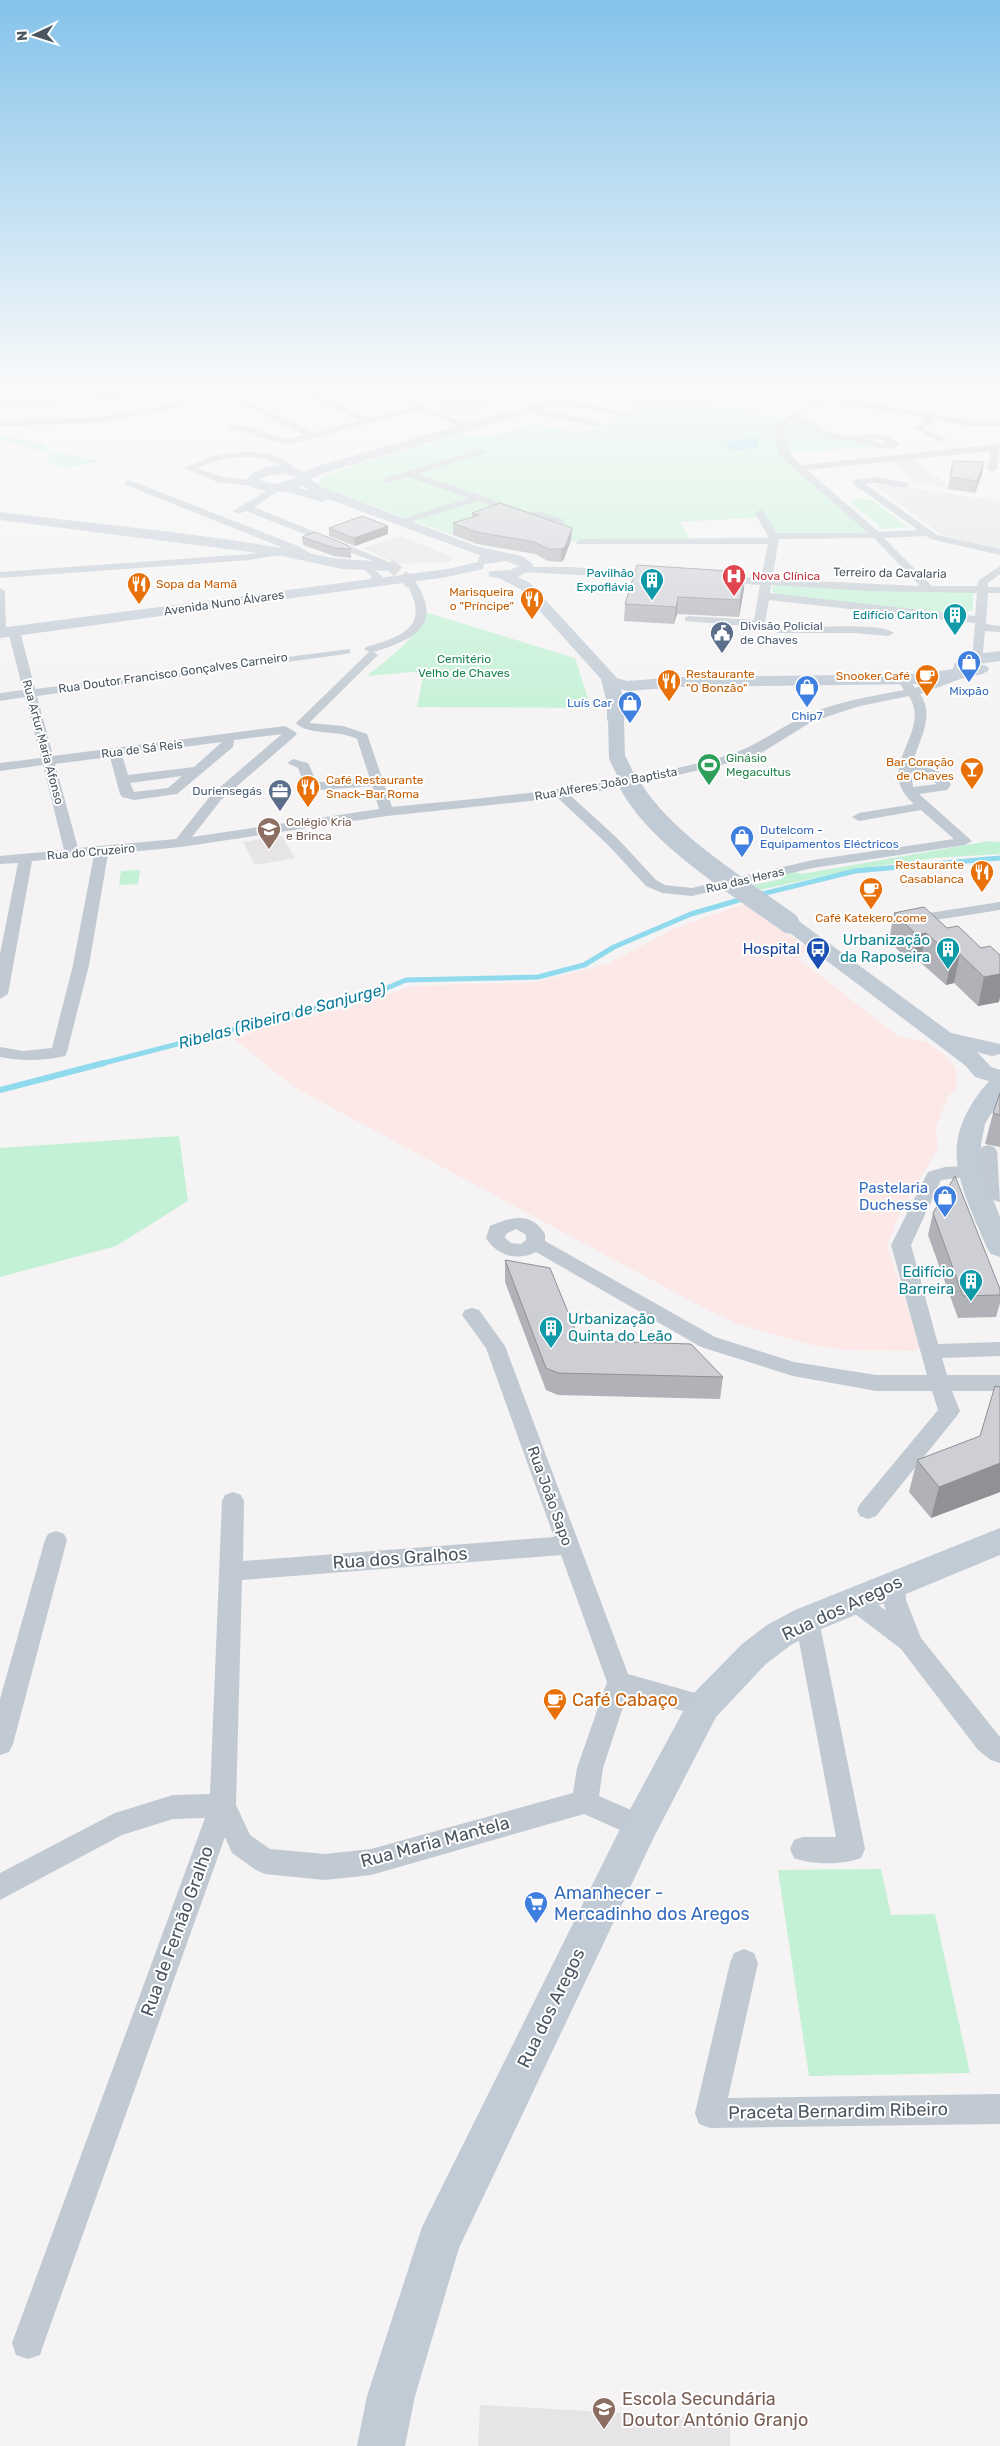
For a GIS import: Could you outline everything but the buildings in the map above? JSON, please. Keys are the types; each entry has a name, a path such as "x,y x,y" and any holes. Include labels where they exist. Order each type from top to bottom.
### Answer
{"main road":[{"path":"335,503 463,552 479,566"},
{"path":"352,503 471,549 501,557 514,558 520,573 609,680 618,685 632,679 681,682 930,678 983,667 1000,656"},
{"path":"0,516 205,543 253,554 284,549 336,564 367,567 479,566 520,573"},
{"path":"479,566 487,559 501,557"},
{"name":"Avenida Nuno Álvares","path":"5,632 370,583 479,566"},
{"path":"586,652 632,679"},
{"path":"616,712 632,679"},
{"path":"609,680 616,712 616,746 619,762 633,790 652,814 691,849 934,1032 990,1070 975,1116 985,1151 971,1177 1000,1248"},
{"name":"Rua dos Aregos","path":"380,2446 391,2396 438,2243 640,1827 704,1706 754,1654 780,1635 807,1620 877,1597 1000,1541"}],"street":[{"path":"179,503 284,549"},
{"path":"215,518 247,508 250,503"},
{"path":"401,522 461,503"},
{"path":"493,503 532,516"},
{"path":"840,503 928,588"},
{"path":"887,503 928,533 944,540 1000,552"},
{"path":"247,508 389,564"},
{"path":"758,624 774,538 760,513"},
{"path":"581,542 876,536 928,533"},
{"path":"205,543 208,561"},
{"path":"0,575 208,561 253,554"},
{"path":"367,567 378,576 377,579 370,583"},
{"path":"983,667 982,588 985,578 1000,569"},
{"path":"520,573 570,570 668,576"},
{"path":"707,579 746,581 766,589 982,623 1000,629"},
{"path":"346,653 361,659 371,652 400,641 410,634 417,625 422,604 411,583"},
{"name":"Terreiro da Cavalaria","path":"766,589 982,588 1000,590"},
{"path":"0,591 5,632"},
{"path":"689,619 758,624 779,630 854,630 888,633"},
{"name":"Rua Artur Maria Afonso","path":"5,632 29,693 72,853"},
{"path":"181,844 191,825 217,797 295,727 371,652"},
{"path":"295,727 352,666 351,660 346,653"},
{"name":"Rua Doutor Francisco Gonçalves Carneiro","path":"0,697 346,653"},
{"name":"Rua Alferes João Baptista","path":"181,844 387,812 561,794 644,779 728,759 756,750 804,720 853,704 912,692 983,667"},
{"path":"888,678 904,682 919,703 921,715 903,775 904,786 908,792 924,806"},
{"name":"Rua de Sá Reis","path":"0,767 226,738 295,727 335,727 352,731 363,737 377,782"},
{"path":"115,752 126,794 134,796 172,791 229,744 226,738"},
{"path":"293,764 303,766 310,783 321,786 377,782 387,812"},
{"path":"906,767 928,772 943,782 944,785 942,787 908,792"},
{"name":"Rua das Heras","path":"561,794 614,842 651,883 662,889 677,892 692,892 813,864 965,841 924,806"},
{"path":"859,817 924,806"},
{"name":"Rua do Cruzeiro","path":"0,860 181,844"},
{"path":"0,1052 23,1056 59,1052 81,965 102,851"},
{"path":"0,994 26,857"},
{"path":"899,921 1000,906"},
{"path":"985,1151 990,1176 1000,1196"},
{"path":"868,1510 949,1411 902,1252 902,1238 934,1176 946,1173 971,1177"},
{"path":"534,1243 708,1342 802,1371 876,1383 1000,1383"},
{"name":"Rua João Sapo","path":"472,1315 495,1346 619,1682"},
{"path":"931,1351 1000,1349"},
{"name":"Rua de Fernão Gralho","path":"28,2343 223,1805 233,1501"},
{"path":"0,1744 56,1540"},
{"name":"Rua dos Gralhos","path":"231,1571 569,1545"},
{"path":"877,1597 987,1742 1000,1752"},
{"path":"803,1849 852,1849 807,1620"},
{"path":"640,1827 585,1802 590,1768 619,1682 704,1706"},
{"name":"Rua Maria Mantela","path":"223,1805 241,1844 265,1861 325,1867 371,1862 585,1802"},
{"path":"0,1887 115,1826 173,1808 223,1805"},
{"name":"Praceta Bernardim Ribeiro","path":"744,1963 710,2113 1000,2109"}],"shaded area":[{"path":"899,503 1000,503 1000,550 942,535"},
{"path":"400,536 453,557 450,562 397,564 363,548"},
{"name":"Colégio Kria e Brinca","path":"282,836 295,858 255,865 243,842"},
{"path":"747,903 807,948 799,959 898,1036 927,1042 946,1056 955,1068 957,1080 955,1090 948,1096 936,1127 938,1148 899,1215 887,1246 921,1348 914,1351 844,1350 812,1345 737,1324 702,1307 294,1087 234,1039 274,1024 348,1008 413,986 535,982 608,964 675,928"},
{"name":"Escola Secundária Doutor António Granjo","path":"480,2405 730,2419 730,2446 478,2446"}],"green space":[{"path":"366,503 838,503 876,536 774,536 763,517 680,522 692,542 581,542 453,535"},
{"path":"851,503 876,503 908,527 883,529"},
{"path":"780,584 973,592 973,610 960,615 778,595 772,591 773,586"},
{"name":"Cemitério Velho de Chaves","path":"425,612 575,658 591,708 417,707 424,671 367,676 409,640 416,631"},
{"path":"989,841 1000,842 1000,854 934,858 851,870 760,890 753,885 782,879 782,874 794,872 802,874"},
{"path":"140,870 138,884 119,885 121,871"},
{"path":"179,1136 188,1201 116,1246 0,1277 0,1148"},
{"path":"881,1869 891,1915 935,1914 970,2073 809,2076 778,1870"}],"waterway":[{"name":"Ribelas (Ribeira de Sanjurge)","path":"758,895 855,871 1000,858"},
{"name":"Ribelas (Ribeira de Sanjurge)","path":"100,1064 375,993 406,980 538,977 584,965 614,947 691,914 746,898"},
{"name":"Ribelas (Ribeira de Sanjurge)","path":"0,1090 104,1063"}],"tunnel":[{"path":"389,564 411,583"}],"place":[{"name":"Nova Clínica","path":"734,597"},
{"name":"Pavilhão Expoflávia","path":"652,601"},
{"name":"Sopa da Mamã","path":"139,605"},
{"name":"Marisqueira o \"Príncipe\"","path":"532,620"},
{"name":"Edifício Carlton","path":"955,636"},
{"name":"Divisão Policial de Chaves","path":"722,654"},
{"name":"Mixpão","path":"969,683"},
{"name":"Snooker Café","path":"927,697"},
{"name":"Restaurante \"O Bonzão\"","path":"669,702"},
{"name":"Chip7","path":"807,708"},
{"name":"Luís Car","path":"630,724"},
{"name":"Ginásio Megacultus","path":"709,786"},
{"name":"Bar Coração de Chaves","path":"972,790"},
{"name":"Café Restaurante Snack-Bar Roma","path":"308,808"},
{"name":"Duriensegás","path":"280,812"},
{"name":"Colégio Kria e Brinca","path":"269,850"},
{"name":"Dutelcom - Equipamentos Eléctricos","path":"742,858"},
{"name":"Restaurante Casablanca","path":"982,893"},
{"name":"Café Katekero.come","path":"871,910"},
{"name":"Hospital","path":"818,970"},
{"name":"Urbanização da Raposeira","path":"948,970"},
{"name":"Pastelaria Duchesse","path":"945,1218"},
{"name":"Edifício Barreira","path":"971,1302"},
{"name":"Urbanização Quinta do Leão","path":"551,1349"},
{"name":"Café Cabaço","path":"555,1721"},
{"name":"Amanhecer - Mercadinho dos Aregos","path":"536,1924"},
{"name":"Escola Secundária Doutor António Granjo","path":"604,2430"}]}
